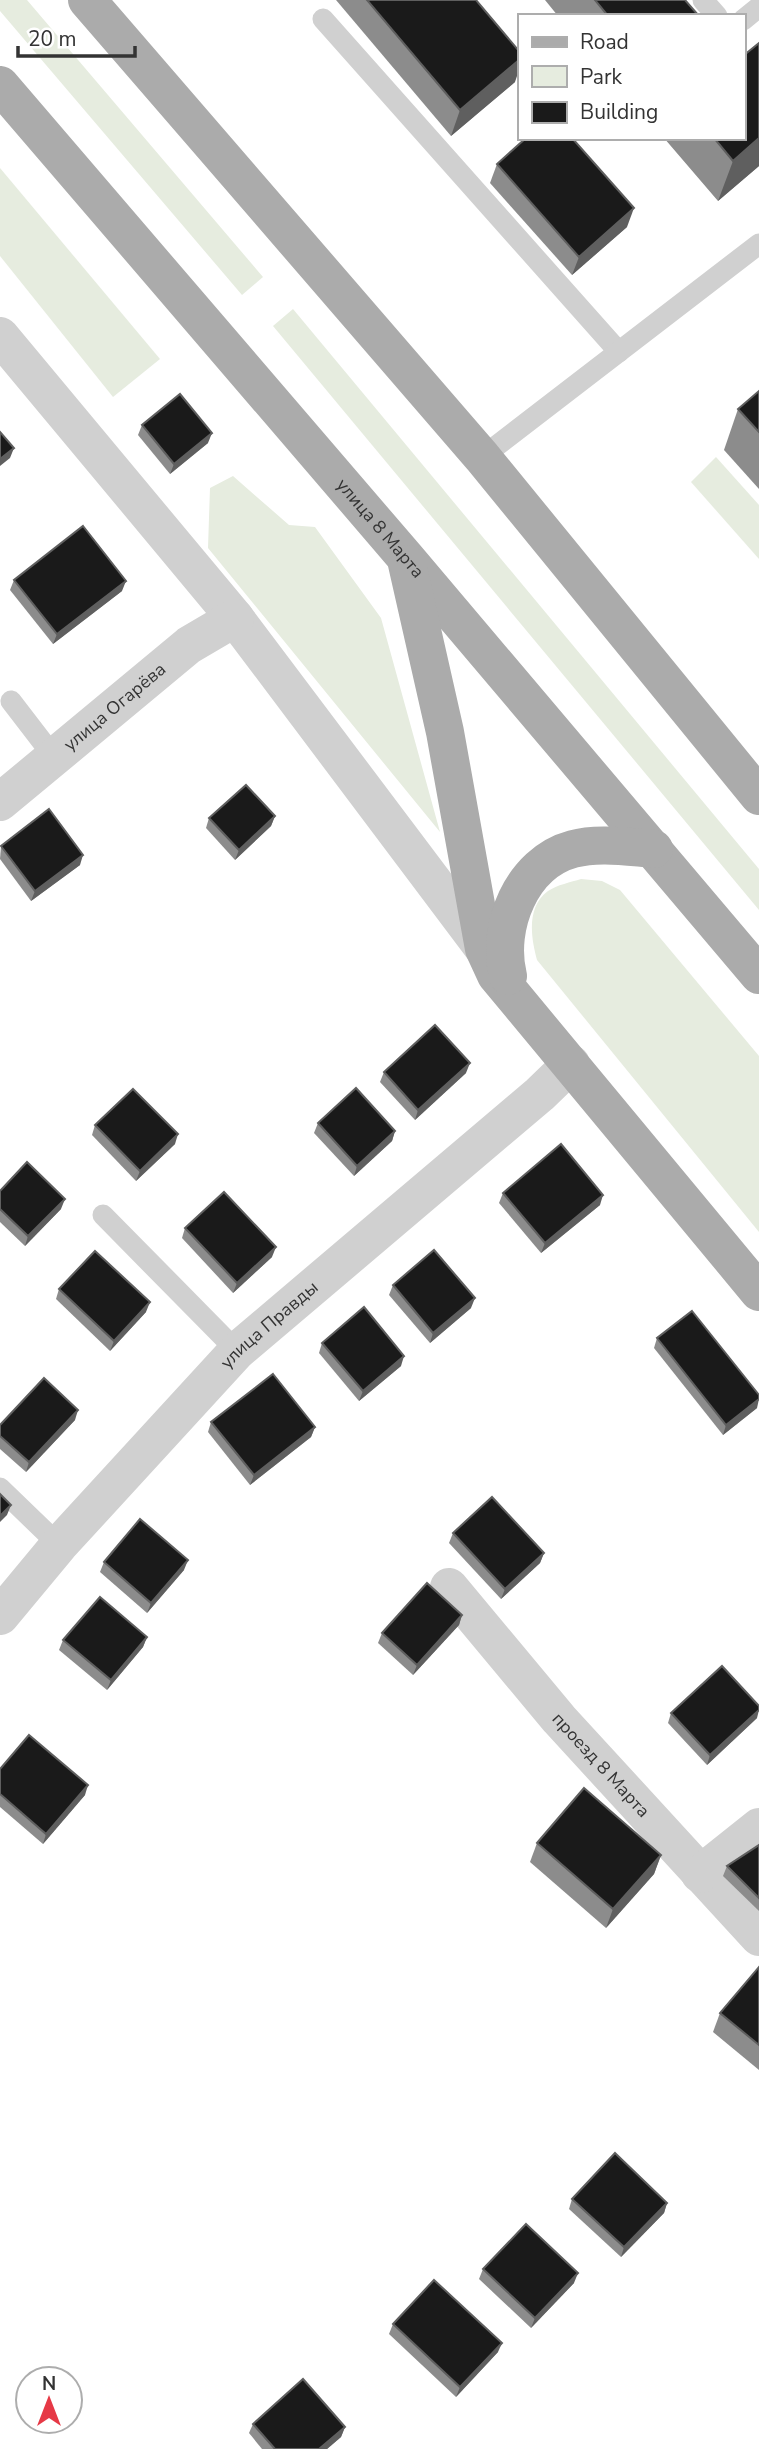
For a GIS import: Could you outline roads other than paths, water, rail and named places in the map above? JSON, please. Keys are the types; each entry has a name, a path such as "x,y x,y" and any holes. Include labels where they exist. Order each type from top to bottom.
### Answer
{"main road":[{"path":"87,0 482,457 757,791"},
{"name":"улица 8 Марта","path":"0,85 759,975"},
{"path":"406,558 445,732 484,949 496,975 759,1292"},
{"path":"513,995 505,963 507,927 521,889 545,862 573,849 607,846 653,849"}],"street":[{"path":"0,336 235,618 484,949"},
{"name":"улица Огарёва","path":"0,802 189,645 235,618"},
{"name":"улица Правды","path":"0,1616 60,1545 237,1351 540,1094 571,1064"},
{"name":"проезд 8 Марта","path":"449,1587 559,1719 759,1937"},
{"path":"700,1874 759,1827"}],"lane":[{"path":"703,0 715,14"},
{"path":"745,18 759,7"},
{"path":"323,19 619,352"},
{"path":"482,457 759,244"},
{"path":"11,701 54,757"},
{"path":"103,1214 237,1351"},
{"path":"0,1488 60,1545"}]}
